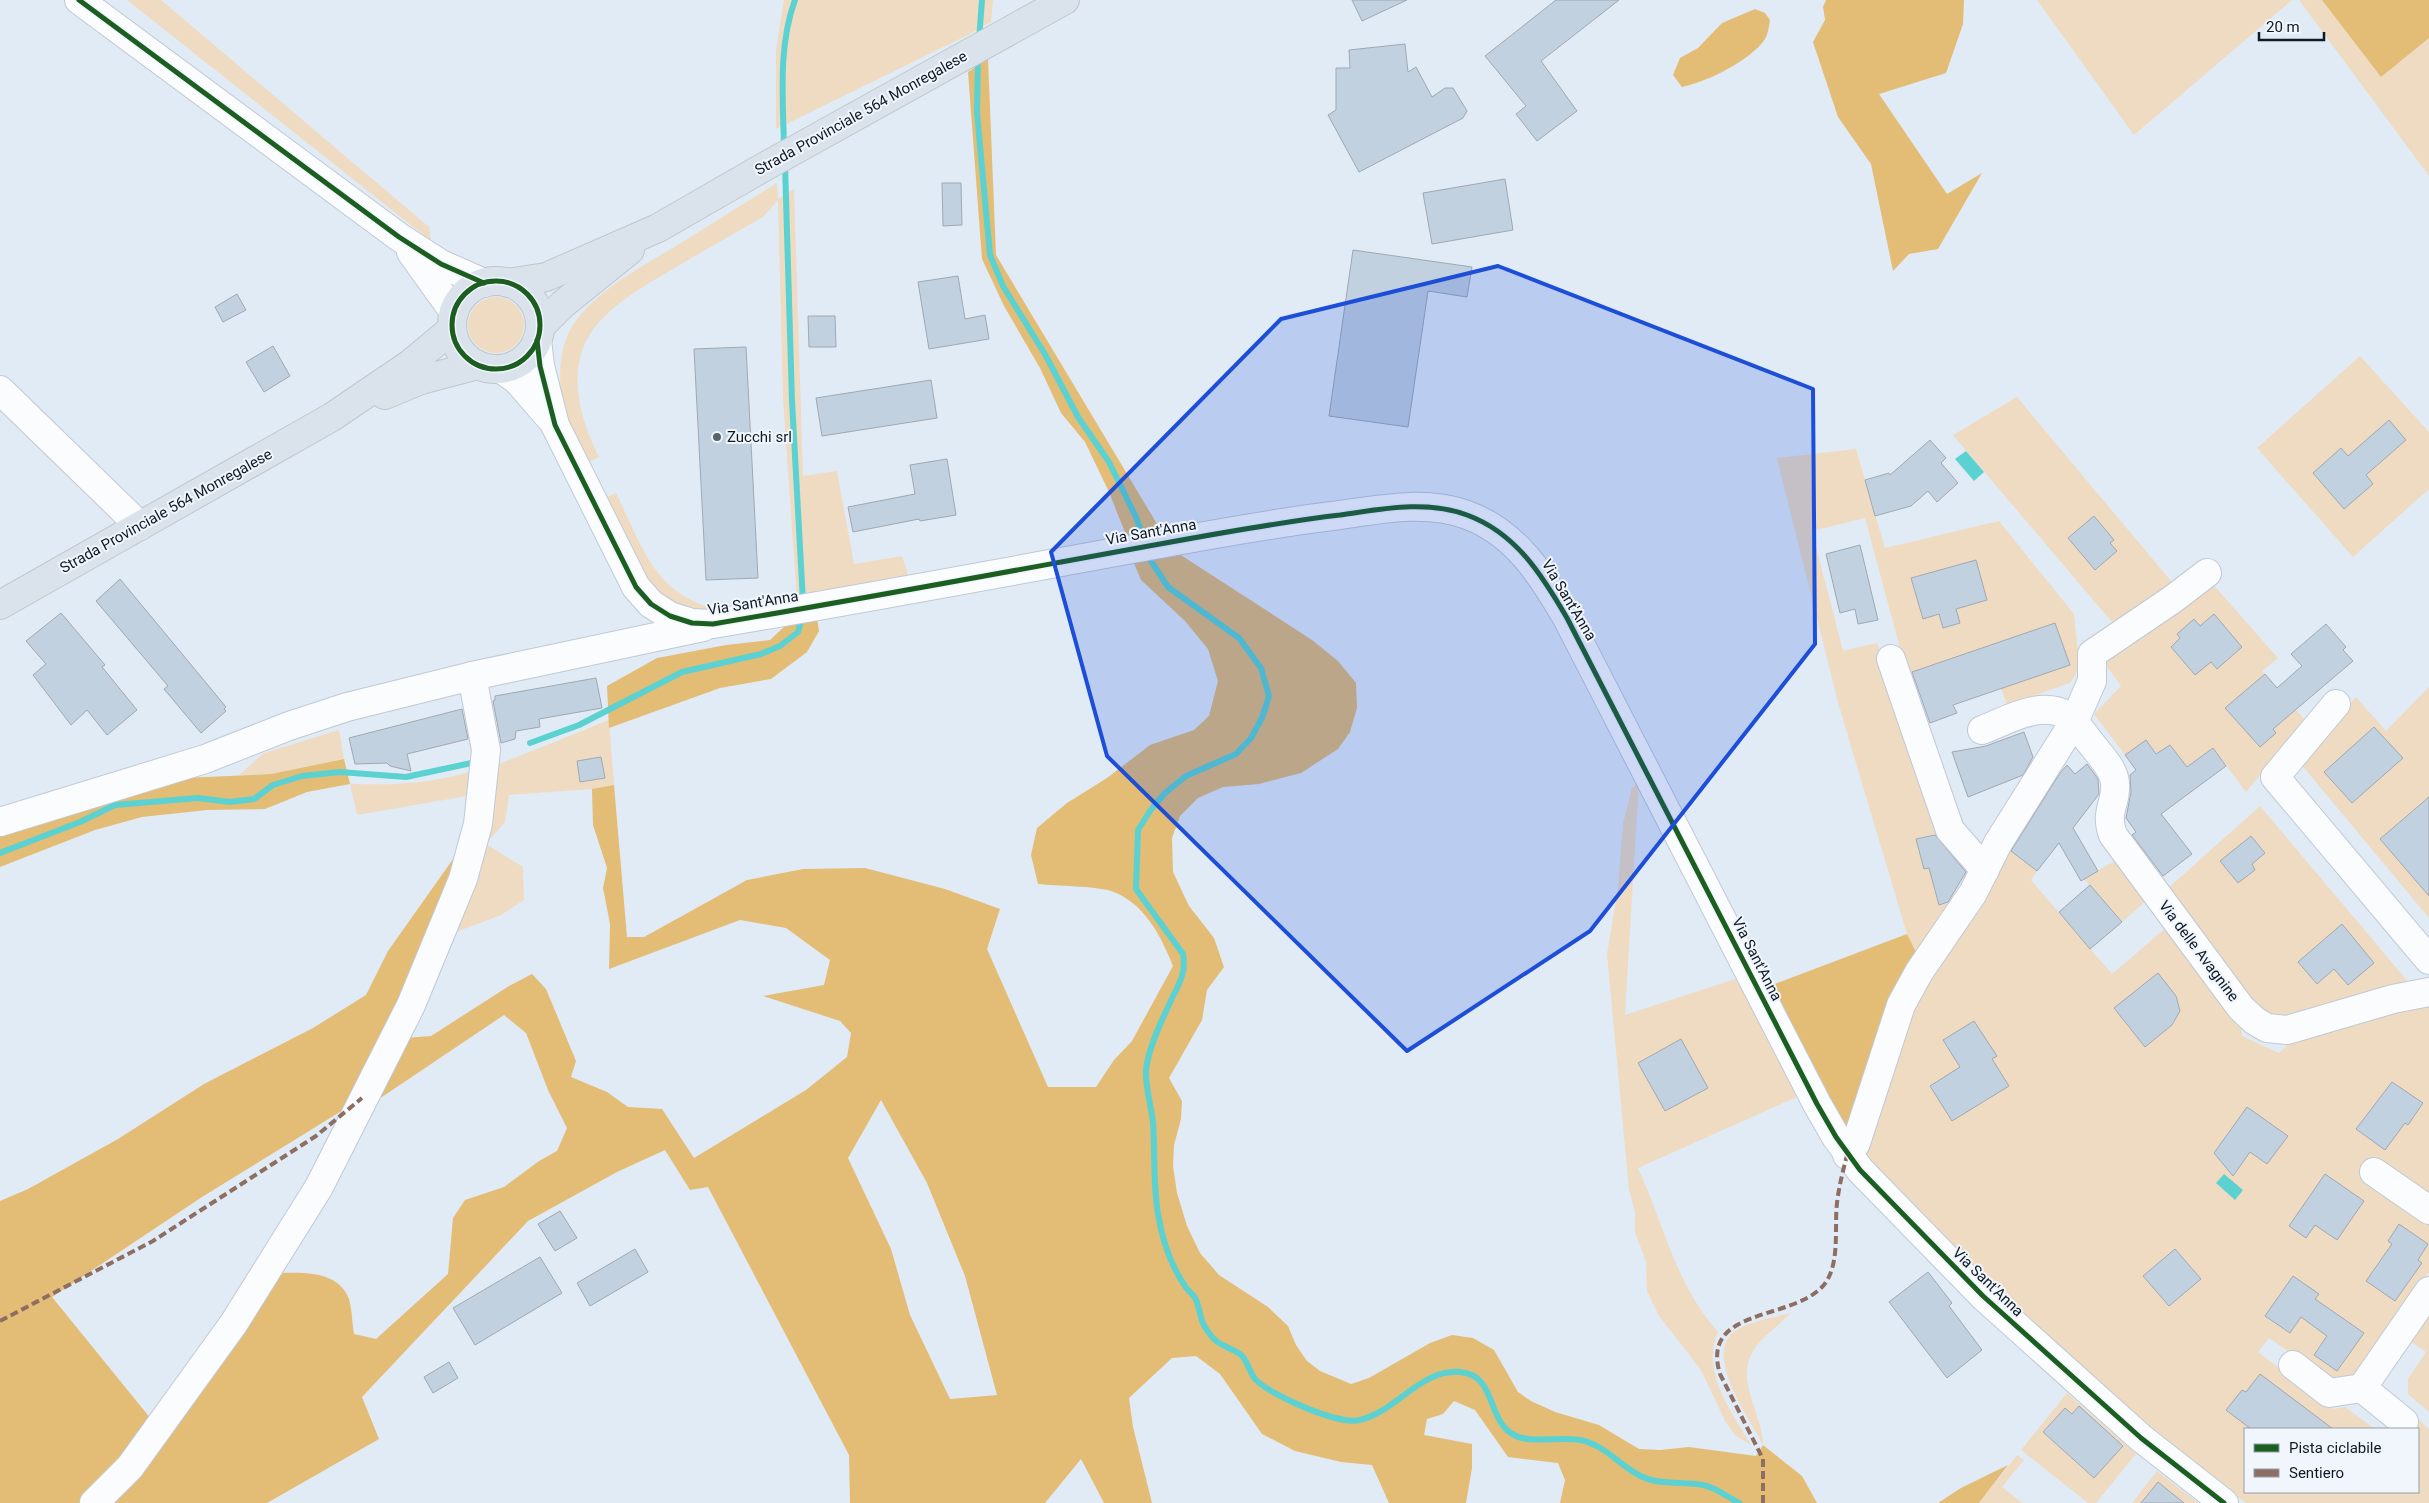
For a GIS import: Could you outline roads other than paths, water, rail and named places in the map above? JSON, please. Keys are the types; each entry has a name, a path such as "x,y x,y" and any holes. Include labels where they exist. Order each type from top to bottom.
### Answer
{"main road":[{"name":"Strada Provinciale 564 Monregalese","path":"0,605 332,417 410,364 453,320 461,299 471,289 496,283 546,277 658,228 786,154 1065,0"},
{"name":"Strada Provinciale 564 Monregalese","path":"332,417 421,380 489,367 513,366 523,360 539,333 564,304 658,228"},
{"path":"496,283 522,289 532,299 538,312 539,333"},
{"path":"453,320 460,351 489,367"}],"street":[{"path":"86,5 399,238 440,264 496,283"},
{"path":"399,238 453,320"},
{"name":"Via Sant'Anna","path":"539,333 542,376 556,425 636,587 651,604 670,616 692,622 713,624 1264,524 1409,507 1447,510 1466,514 1497,529 1530,560 1547,583 1571,625 1817,1104 1847,1155 1900,1213 1983,1296 2141,1438 2224,1503"},
{"name":"Via Sant'Anna","path":"489,367 517,380 536,399 556,425"},
{"path":"0,390 140,526"},
{"path":"1847,1155 1856,1143 1901,1005 1919,972 1973,893 1998,843 2074,722 2092,681 2092,654 2173,599 2207,573"},
{"path":"0,822 205,760 289,726 347,707 472,676 713,624"},
{"path":"1892,659 1950,830 1985,870"},
{"path":"94,1503 130,1467 234,1323 319,1187 362,1098 411,1006 463,879 478,824 486,750 472,676"},
{"path":"2336,704 2275,777 2429,960"},
{"name":"Via delle Avagnine","path":"1982,730 2034,711 2044,710 2066,715 2074,722 2108,765 2114,776 2115,792 2109,818 2113,835 2241,1008 2254,1021 2273,1030 2296,1028 2393,999 2429,992"},
{"path":"2374,1172 2429,1210"},
{"path":"2292,1365 2330,1393 2362,1388 2429,1291"},
{"path":"2362,1388 2404,1422"}],"water":[{"path":"1966,451 1984,472 1974,481 1955,459"},
{"path":"2224,1174 2243,1190 2235,1200 2216,1183"}],"waterway":[{"path":"784,147 784,54 786,36 795,0"},
{"path":"979,40 982,0"},
{"path":"978,55 977,113 990,255 1003,286 1046,356 1078,417 1109,462 1136,517 1144,540"},
{"path":"785,164 792,401 803,602"},
{"path":"1148,552 1151,561 1168,587 1239,638 1261,668 1269,696 1262,718 1251,738 1236,754 1186,776 1165,793 1150,811 1138,830 1136,889 1183,954 1184,962 1180,982 1154,1038 1146,1070 1147,1089 1153,1122 1156,1203 1162,1233 1171,1261 1186,1288 1197,1301 1205,1327 1217,1342 1243,1357 1256,1380 1264,1387 1290,1401 1322,1414 1337,1418 1360,1420 1386,1408 1421,1383 1433,1377 1446,1373 1460,1372 1472,1375 1480,1381 1486,1389 1499,1419 1505,1428 1514,1435 1528,1439 1572,1439 1590,1443 1608,1453 1633,1472 1651,1480 1708,1486 1739,1503"},
{"path":"530,743 579,725 682,672 761,654 780,646 798,632 803,614"},
{"path":"0,853 80,822 115,805 198,798 230,802 254,799 273,785 302,776 340,772 406,777 476,762"}],"place":[{"name":"Zucchi srl","path":"717,437"}]}
